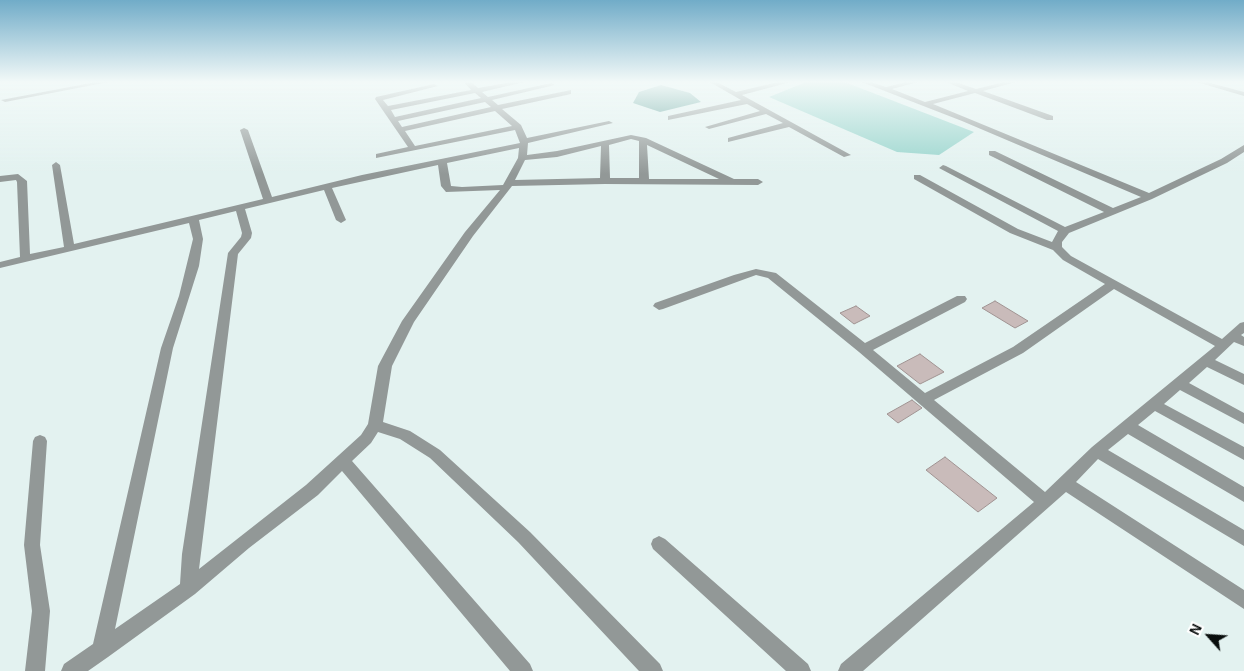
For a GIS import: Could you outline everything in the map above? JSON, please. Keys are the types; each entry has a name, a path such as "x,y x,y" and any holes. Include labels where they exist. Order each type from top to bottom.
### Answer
{"street":[{"path":"388,112 413,149"},
{"path":"393,120 428,112"},
{"path":"400,130 450,112"},
{"path":"70,671 188,588 312,490 366,439 375,425 385,366 408,321 468,234 509,185 522,158 525,142 518,127 502,112"},
{"path":"671,118 697,112"},
{"path":"709,127 762,112"},
{"path":"769,112 847,155"},
{"path":"945,112 1149,197"},
{"path":"1034,112 1050,118"},
{"path":"0,265 327,186 609,123"},
{"path":"731,140 789,124"},
{"path":"379,156 518,127"},
{"path":"244,130 268,200"},
{"path":"522,158 557,154 626,137 644,140 733,182"},
{"path":"644,140 644,181"},
{"path":"605,142 605,181"},
{"path":"1057,248 1061,234 1065,231 1149,197 1243,150"},
{"path":"992,154 1113,212"},
{"path":"442,161 446,186 449,190 509,185 605,181 758,182"},
{"path":"56,165 69,247"},
{"path":"943,168 1065,231"},
{"path":"848,671 1045,502 1097,451 1236,337 1113,284 1067,258 1057,248 1014,231 917,177"},
{"path":"0,179 18,178 22,181 25,258"},
{"path":"327,186 341,220"},
{"path":"188,588 191,554 233,253 246,238 247,233 240,207"},
{"path":"101,650 164,357 193,266 198,239 193,218"},
{"path":"659,306 756,272 765,272 777,278 1045,502"},
{"path":"922,400 1018,350 1113,284"},
{"path":"864,349 961,299"},
{"path":"1206,361 1244,380"},
{"path":"1178,383 1244,419"},
{"path":"1153,404 1244,454"},
{"path":"375,425 405,435 435,454 524,537 653,671"},
{"path":"1127,426 1244,495"},
{"path":"35,671 41,611 32,545 40,441"},
{"path":"1097,451 1244,539"},
{"path":"343,461 523,671"},
{"path":"1064,482 1244,600"},
{"path":"659,544 801,671"}],"shaded area":[{"path":"805,112 923,112 974,132 939,155 897,152"}],"building":[{"path":"995,301 1028,321 1015,328 982,308"},
{"path":"856,306 870,316 854,324 840,313"},
{"path":"920,354 944,372 920,384 897,366"},
{"path":"912,400 922,408 898,423 887,414"},
{"path":"945,457 997,498 978,512 926,470"}]}
